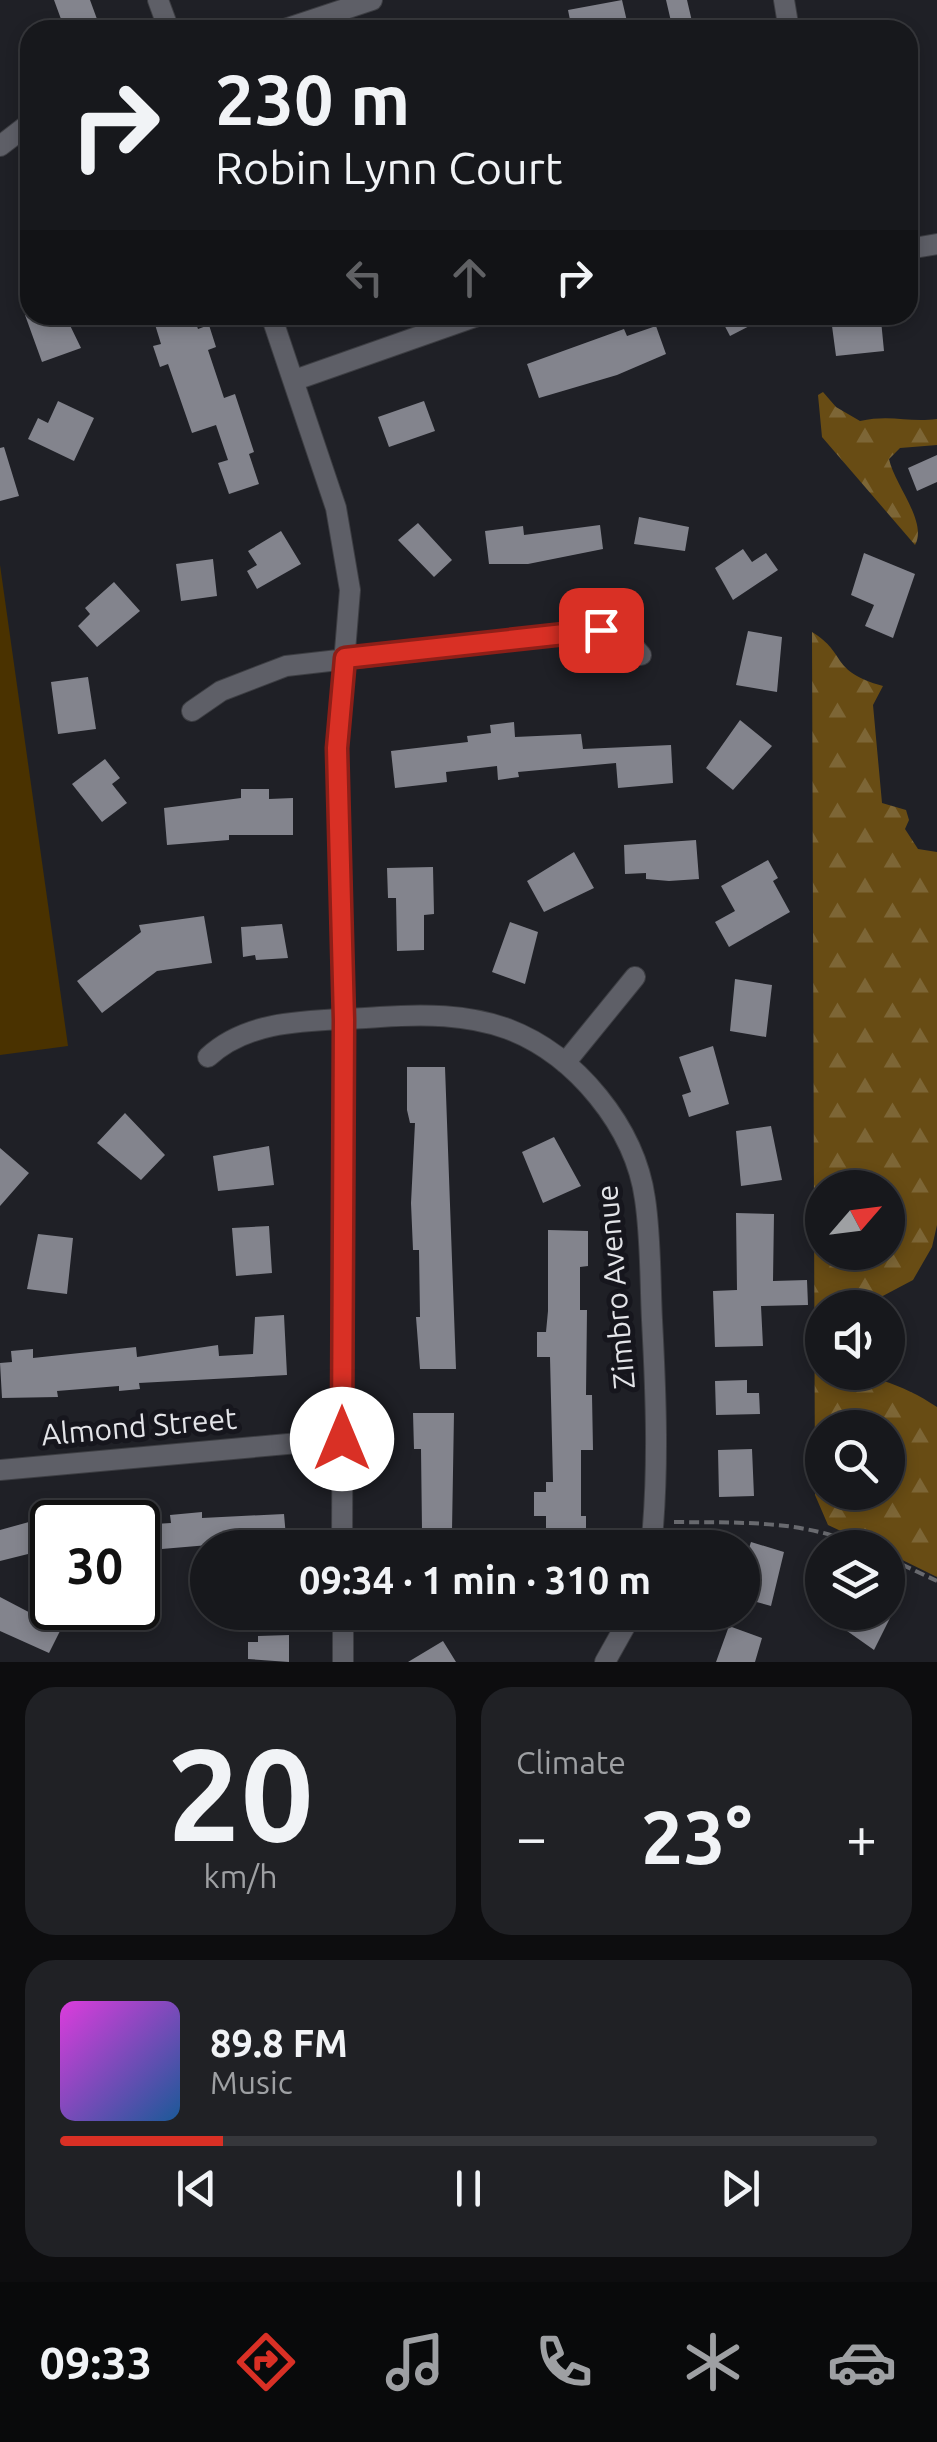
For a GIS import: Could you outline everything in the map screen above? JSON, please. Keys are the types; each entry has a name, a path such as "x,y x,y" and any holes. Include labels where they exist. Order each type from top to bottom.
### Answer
{"street":[{"path":"312,20 372,0"},
{"path":"0,146 20,131"},
{"path":"276,325 343,532 350,590 337,748 344,1020 342,1530"},
{"path":"295,380 452,325"},
{"path":"192,711 252,676 345,658 601,630 627,639 642,655"},
{"path":"565,1063 634,977"},
{"name":"Zimbro Avenue","path":"208,1057 222,1044 266,1026 423,1014 466,1018 507,1029 565,1063 601,1101 620,1131 645,1197 655,1367 653,1530"},
{"name":"Almond Street","path":"0,1470 342,1439"},
{"path":"343,1630 344,1662"},
{"path":"605,1662 623,1630"}],"path":[{"path":"654,1522 796,1525 820,1530"},
{"path":"905,1566 937,1581"}],"shaded area":[{"path":"0,565 68,1046 0,1055"}],"green space":[{"path":"823,392 836,407 860,421 937,419 937,445 900,448 889,459 914,514 918,536 915,545 822,437 818,395"},
{"path":"812,632 846,668 883,686 873,705 882,803 906,810 909,820 905,829 918,849 937,852 937,1225 932,1247 913,1280 894,1290 814,1290 814,1270 905,1270 905,1170 814,1170"},
{"path":"905,1389 937,1407 937,1577 905,1561 905,1530 839,1530 828,1525 822,1510 905,1510 905,1410 815,1410 815,1390"}],"building":[{"path":"54,0 90,0 97,20 61,20"},
{"path":"622,0 627,20 570,20 568,10"},
{"path":"666,0 687,0 692,20 671,20"},
{"path":"29,325 70,325 81,348 42,362"},
{"path":"155,325 197,325 198,329 209,325 216,347 208,350 224,398 235,394 254,452 249,454 259,484 229,494 218,463 228,460 216,425 192,433 168,364 160,367 153,346 161,344"},
{"path":"724,325 751,325 730,336"},
{"path":"881,325 884,351 836,356 832,326"},
{"path":"656,326 666,354 617,375 539,398 527,364 624,329 627,336"},
{"path":"58,401 94,418 74,461 28,439 38,418 48,423"},
{"path":"424,401 435,431 389,447 378,417"},
{"path":"4,447 19,496 0,501 0,448"},
{"path":"937,455 937,482 917,491 908,468"},
{"path":"639,517 689,527 685,551 634,544"},
{"path":"418,523 452,560 434,577 398,540"},
{"path":"600,525 603,549 528,564 489,564 485,531 523,526 524,535"},
{"path":"281,531 301,564 257,589 247,571 257,565 248,551"},
{"path":"743,549 752,562 766,553 778,570 733,600 715,568"},
{"path":"864,553 915,574 893,638 865,626 874,605 851,595"},
{"path":"213,559 217,596 181,601 176,564"},
{"path":"114,582 140,611 97,647 78,626 90,614 85,608"},
{"path":"748,631 782,637 777,692 736,685"},
{"path":"88,677 96,729 58,734 51,682"},
{"path":"740,720 772,746 733,790 706,768"},
{"path":"514,722 515,737 581,734 583,749 671,745 673,783 618,788 616,763 518,772 519,777 498,780 497,766 446,772 447,782 395,788 391,751 468,742 467,736 491,733 490,725"},
{"path":"105,759 120,778 112,784 127,803 102,822 72,784"},
{"path":"241,789 269,789 269,799 293,798 293,835 229,835 229,840 167,845 164,808 241,798"},
{"path":"696,840 699,879 669,881 646,879 646,873 625,874 624,845"},
{"path":"574,852 594,888 544,912 527,881"},
{"path":"768,860 778,878 773,881 790,912 729,947 715,922 735,911 721,886"},
{"path":"433,867 434,914 424,915 424,950 397,951 396,898 388,898 387,868"},
{"path":"204,916 212,963 157,971 102,1013 77,981 141,932 139,925"},
{"path":"510,922 538,932 525,984 492,972"},
{"path":"282,924 288,958 243,957 241,927"},
{"path":"735,979 772,985 766,1037 730,1031"},
{"path":"713,1046 729,1104 689,1117 682,1095 691,1092 679,1057"},
{"path":"407,1067 445,1067 456,1369 420,1369 416,1317 420,1317 419,1250 413,1250 411,1203 415,1123 410,1123 407,1110"},
{"path":"125,1113 165,1155 141,1180 97,1143"},
{"path":"771,1126 782,1180 741,1186 736,1131"},
{"path":"554,1137 581,1186 543,1203 522,1152"},
{"path":"269,1146 274,1185 218,1191 213,1156"},
{"path":"0,1148 29,1173 0,1206"},
{"path":"736,1213 774,1214 773,1281 807,1280 805,1305 761,1306 763,1346 715,1347 713,1291 737,1290"},
{"path":"269,1226 272,1273 236,1276 232,1228"},
{"path":"548,1230 588,1231 588,1266 580,1267 580,1310 587,1310 586,1395 592,1395 593,1450 581,1450 581,1516 586,1516 586,1530 546,1530 546,1516 534,1516 534,1492 546,1492 546,1482 553,1482 550,1357 537,1357 537,1332 546,1332"},
{"path":"38,1234 73,1238 67,1294 27,1289"},
{"path":"284,1315 287,1375 139,1383 140,1389 119,1391 119,1386 57,1391 58,1397 2,1398 0,1363 12,1362 11,1351 33,1349 33,1358 136,1347 137,1357 218,1345 219,1356 253,1354 255,1317"},
{"path":"747,1380 747,1393 759,1393 760,1414 716,1415 715,1381"},
{"path":"413,1413 454,1413 452,1530 422,1530 421,1449 414,1449"},
{"path":"752,1449 754,1496 719,1497 718,1450"},
{"path":"202,1512 202,1518 284,1514 285,1530 190,1530 190,1547 160,1549 160,1524 171,1523 170,1515"},
{"path":"30,1522 30,1554 0,1561 0,1530"},
{"path":"760,1545 784,1552 771,1606 760,1603"},
{"path":"0,1597 30,1613 30,1630 60,1630 49,1653 0,1631"},
{"path":"728,1630 762,1638 755,1662 716,1662"},
{"path":"846,1630 884,1630 874,1650"},
{"path":"289,1635 289,1662 248,1659 248,1642 258,1642 258,1636"},
{"path":"443,1641 456,1662 408,1662"}],"route":[{"path":"342,1439 344,1020 337,748 345,658 601,630"}]}
